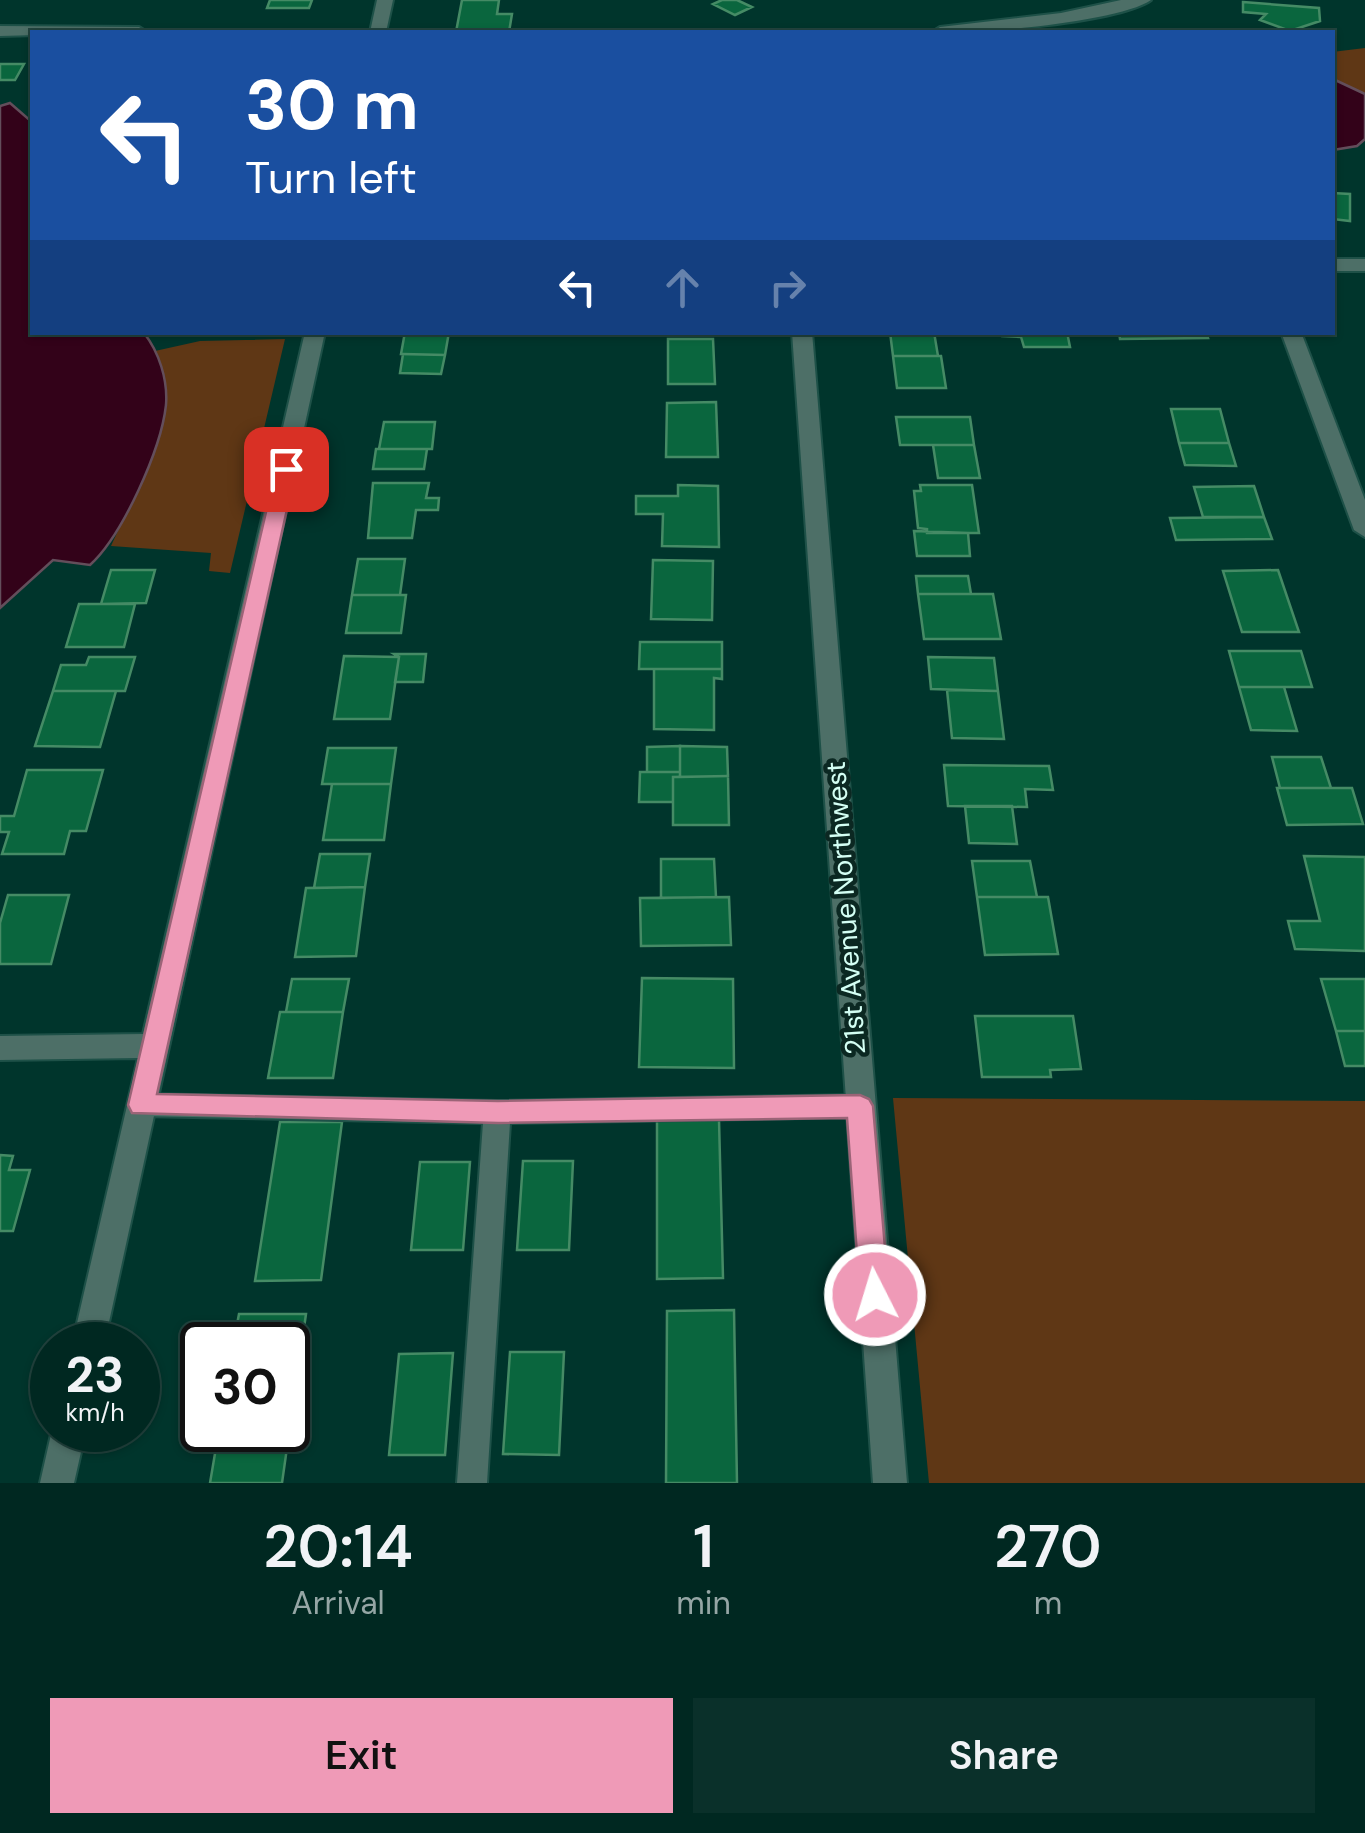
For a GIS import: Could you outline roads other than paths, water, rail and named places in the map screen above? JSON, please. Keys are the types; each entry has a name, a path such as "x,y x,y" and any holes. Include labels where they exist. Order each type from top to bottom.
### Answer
{"street":[{"path":"378,30 385,0"},
{"path":"957,30 1061,18 1143,0"},
{"path":"0,31 30,31"},
{"path":"1335,265 1365,265"},
{"path":"93,1322 314,335"},
{"name":"21st Avenue Northwest","path":"802,335 890,1483"},
{"path":"1293,335 1365,530"},
{"path":"0,1048 154,1046"},
{"path":"57,1483 64,1452"}],"lane":[{"path":"141,1105 498,1112 860,1106"},
{"path":"472,1483 498,1112"}]}
